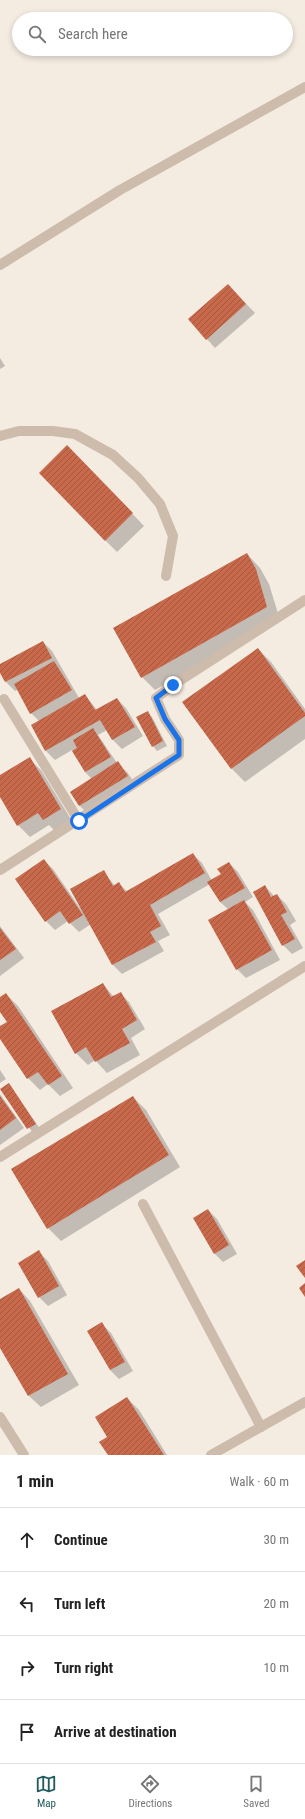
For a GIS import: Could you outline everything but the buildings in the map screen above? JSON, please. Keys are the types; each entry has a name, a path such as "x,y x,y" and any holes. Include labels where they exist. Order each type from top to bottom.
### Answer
{"street":[{"path":"0,265 120,190 305,87"},
{"path":"0,436 20,431 53,431 75,434 113,455 138,478 160,504 174,536 166,576"},
{"path":"0,870 79,821 179,755 179,740 165,719 156,698 173,685 305,600"},
{"path":"4,699 79,821"},
{"path":"0,1156 305,966"},
{"path":"143,1204 261,1427"},
{"path":"211,1455 305,1402"},
{"path":"0,1417 24,1455"}],"route":[{"path":"79,821 179,755 179,740 165,719 156,698 173,685"}]}
